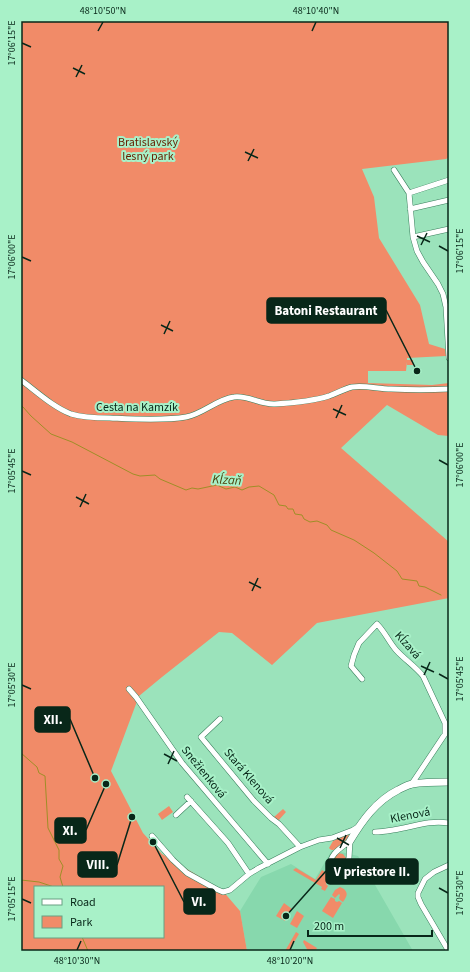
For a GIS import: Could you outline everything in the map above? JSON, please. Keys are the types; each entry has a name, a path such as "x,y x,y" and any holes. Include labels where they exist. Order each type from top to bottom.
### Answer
{"street":[{"path":"394,170 409,193 415,246 420,257 438,284 445,301 449,358"},
{"path":"409,193 449,180"},
{"path":"410,209 449,200"},
{"path":"413,237 449,229"},
{"name":"Cesta na Kamzík","path":"21,380 45,399 72,414 93,418 134,419 187,417 201,412 226,399 234,397 242,397 265,404 275,404 328,396 352,387 407,390 449,389"},
{"name":"Kĺzavá","path":"362,679 351,666 359,643 377,624 395,649 423,676 445,723 445,734 411,785"},
{"name":"Snežienková","path":"129,689 185,767 268,864"},
{"name":"Stará Klenová","path":"220,719 201,737 254,801 279,824 300,847"},
{"path":"350,841 349,858 342,870 338,871 330,867 330,861 335,853 350,841 360,825 384,799 394,792 411,785 429,782 449,782"},
{"path":"187,797 228,843 249,874"},
{"path":"176,815 191,801"},
{"name":"Klenová","path":"375,832 438,821 449,823"},
{"path":"152,836 173,860 187,873 223,892 230,890 249,874 300,847 319,840 332,838 353,830 360,825"},
{"path":"448,950 421,904 418,893 425,879 434,872 449,865"}],"shaded area":[{"path":"332,850 358,856 413,951 247,951 240,911 261,877 291,864 315,879"}],"green space":[{"name":"Bratislavský lesný park","path":"21,21 449,21 449,157 446,159 362,169 374,197 379,238 420,305 429,344 445,349 446,356 407,358 407,360 413,360 413,365 407,365 407,362 406,371 368,371 368,383 432,385 449,383 449,436 438,435 387,405 341,448 449,542 449,598 317,623 272,665 232,633 219,632 139,696 111,771 143,833 162,854 222,890 240,911 247,951 21,951"},
{"path":"169,806 173,812 162,820 158,814"},
{"path":"283,809 286,812 278,821 274,817"},
{"path":"348,834 349,836 339,847 334,850 329,848 333,841"},
{"path":"338,853 343,854 346,858 342,866 339,867 334,865 333,862"},
{"path":"296,868 316,880 322,870 333,877 332,879 329,878 326,884 328,886 325,891 321,889 322,887 293,870"},
{"path":"340,887 346,892 343,902 339,898 339,894 335,898 332,895 335,890"},
{"path":"331,897 335,899 335,901 342,903 333,918 322,911"},
{"path":"284,903 292,909 285,921 276,916"},
{"path":"297,911 304,916 297,928 290,924"},
{"path":"296,932 299,934 289,951 285,951"},
{"path":"304,940 317,948 315,951 308,951 303,942"}],"waterway":[{"name":"Kĺzaň","path":"21,406 51,434 72,442 133,474 140,476 155,475 160,479 186,490 217,485 226,489 235,487 242,490 249,487 259,486 274,495 279,505 286,506 288,509 293,509 295,514 302,515 304,519 310,522 317,521 327,525 331,530 354,540 374,553 397,571 402,579 417,581 419,586 425,587 441,595"},
{"path":"21,753 37,767 39,773 45,776 48,828 59,850 59,859 63,866 60,877 63,886"},
{"path":"21,880 39,882 51,886"},
{"path":"82,938 88,951"}],"place":[{"name":"Batoni Restaurant","path":"417,371"},
{"name":"XII.","path":"95,778"},
{"name":"XI.","path":"106,784"},
{"name":"VIII.","path":"132,817"},
{"name":"VI.","path":"153,842"},
{"name":"V priestore II.","path":"286,916"}]}
